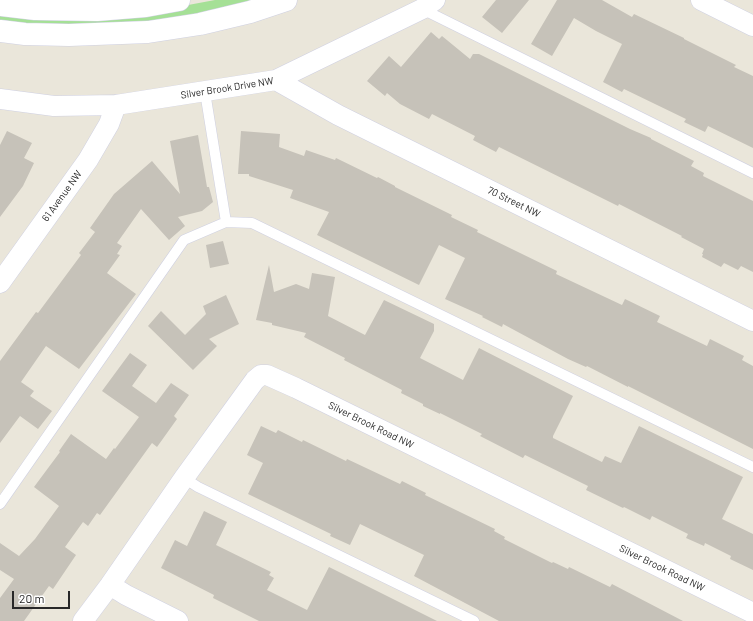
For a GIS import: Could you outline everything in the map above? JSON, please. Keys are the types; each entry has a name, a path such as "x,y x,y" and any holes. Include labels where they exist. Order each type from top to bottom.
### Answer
{"street":[{"path":"0,5 35,9 97,10 146,6 179,0"},
{"path":"0,31 24,34 69,35 148,32 200,24 243,14 286,0"},
{"path":"701,0 753,26"},
{"name":"Silver Brook Drive NW","path":"0,99 54,106 116,104 205,92 276,80 428,5"},
{"name":"70 Street NW","path":"276,80 338,115 753,321"},
{"name":"61 Avenue NW","path":"0,283 88,160 108,124 116,104"},
{"name":"Silver Brook Road NW","path":"83,621 110,585 184,478 260,375 267,375 753,613"},
{"path":"110,585 126,595 178,621"}],"lane":[{"path":"428,5 753,173"},
{"path":"205,92 226,222"},
{"path":"0,504 184,240 226,222 252,223 753,467"},
{"path":"184,478 198,487 474,621"}],"green space":[{"path":"215,0 264,0 157,23 0,25 0,11 156,11"}],"building":[{"path":"496,0 529,0 502,33 482,17"},
{"path":"557,0 602,0 632,17 634,14 684,38 736,65 734,67 753,76 753,148 708,126 705,132 684,122 686,119 624,89 622,92 603,82 622,44 574,18 552,56 531,44"},
{"path":"431,32 439,39 442,36 470,59 473,54 479,54 651,138 694,161 691,166 704,173 703,176 753,201 753,272 741,266 738,270 724,263 721,267 702,257 704,249 681,237 682,236 619,204 618,206 499,147 496,152 473,140 475,136 432,114 429,119 400,104 387,93 385,96 367,81 389,56 401,67"},
{"path":"7,131 32,143 24,158 34,163 23,186 0,217 0,145"},
{"path":"241,131 280,134 279,147 304,156 306,150 335,160 336,158 377,178 378,177 452,215 451,217 478,230 477,232 557,271 556,274 622,305 625,299 660,316 657,322 707,346 710,339 744,356 742,360 753,366 753,449 587,366 586,367 568,359 503,324 502,327 482,317 483,316 445,299 465,258 439,245 419,285 317,235 329,212 290,198 293,190 249,176 249,174 238,174"},
{"path":"198,135 207,187 209,187 213,202 202,211 178,217 185,226 169,240 141,209 117,243 122,246 117,254 120,255 107,273 136,294 79,369 46,346 21,382 34,391 30,396 52,411 38,429 20,416 0,443 0,361 81,255 79,253 95,232 90,228 114,194 152,161 180,194 170,141"},
{"path":"223,241 229,264 210,268 206,245"},
{"path":"269,265 274,292 296,284 309,289 312,273 335,277 328,316 365,335 384,300 434,324 434,331 420,358 463,380 479,348 573,396 553,438 602,462 605,456 621,463 639,426 743,477 722,519 753,534 753,570 730,559 731,556 705,543 704,546 686,538 688,534 652,516 650,520 624,507 623,508 586,490 588,486 525,455 523,458 480,436 482,434 423,406 423,404 401,393 402,390 344,360 345,358 304,337 306,333 256,320"},
{"path":"226,295 239,324 209,339 217,346 193,370 148,326 161,311 185,335 206,314 203,306"},
{"path":"130,353 147,365 132,386 156,403 171,383 189,395 174,416 177,419 157,447 152,443 100,515 97,513 88,526 83,522 65,547 76,555 53,589 49,586 24,621 0,621 0,598 14,579 0,570 0,543 19,556 35,539 59,506 34,487 60,452 59,451 71,434 106,459 139,417 102,391"},
{"path":"261,426 276,433 278,430 302,442 303,440 346,461 347,459 400,484 402,481 426,493 425,495 495,529 494,531 505,537 504,539 552,563 553,562 568,569 569,567 610,587 612,584 683,621 499,621 414,576 424,555 360,524 350,545 330,536 331,534 248,494 263,463 247,455"},
{"path":"204,511 227,522 216,545 271,572 269,575 274,578 267,590 307,610 329,567 437,621 259,621 213,598 214,595 161,568 175,540 187,546"}]}
